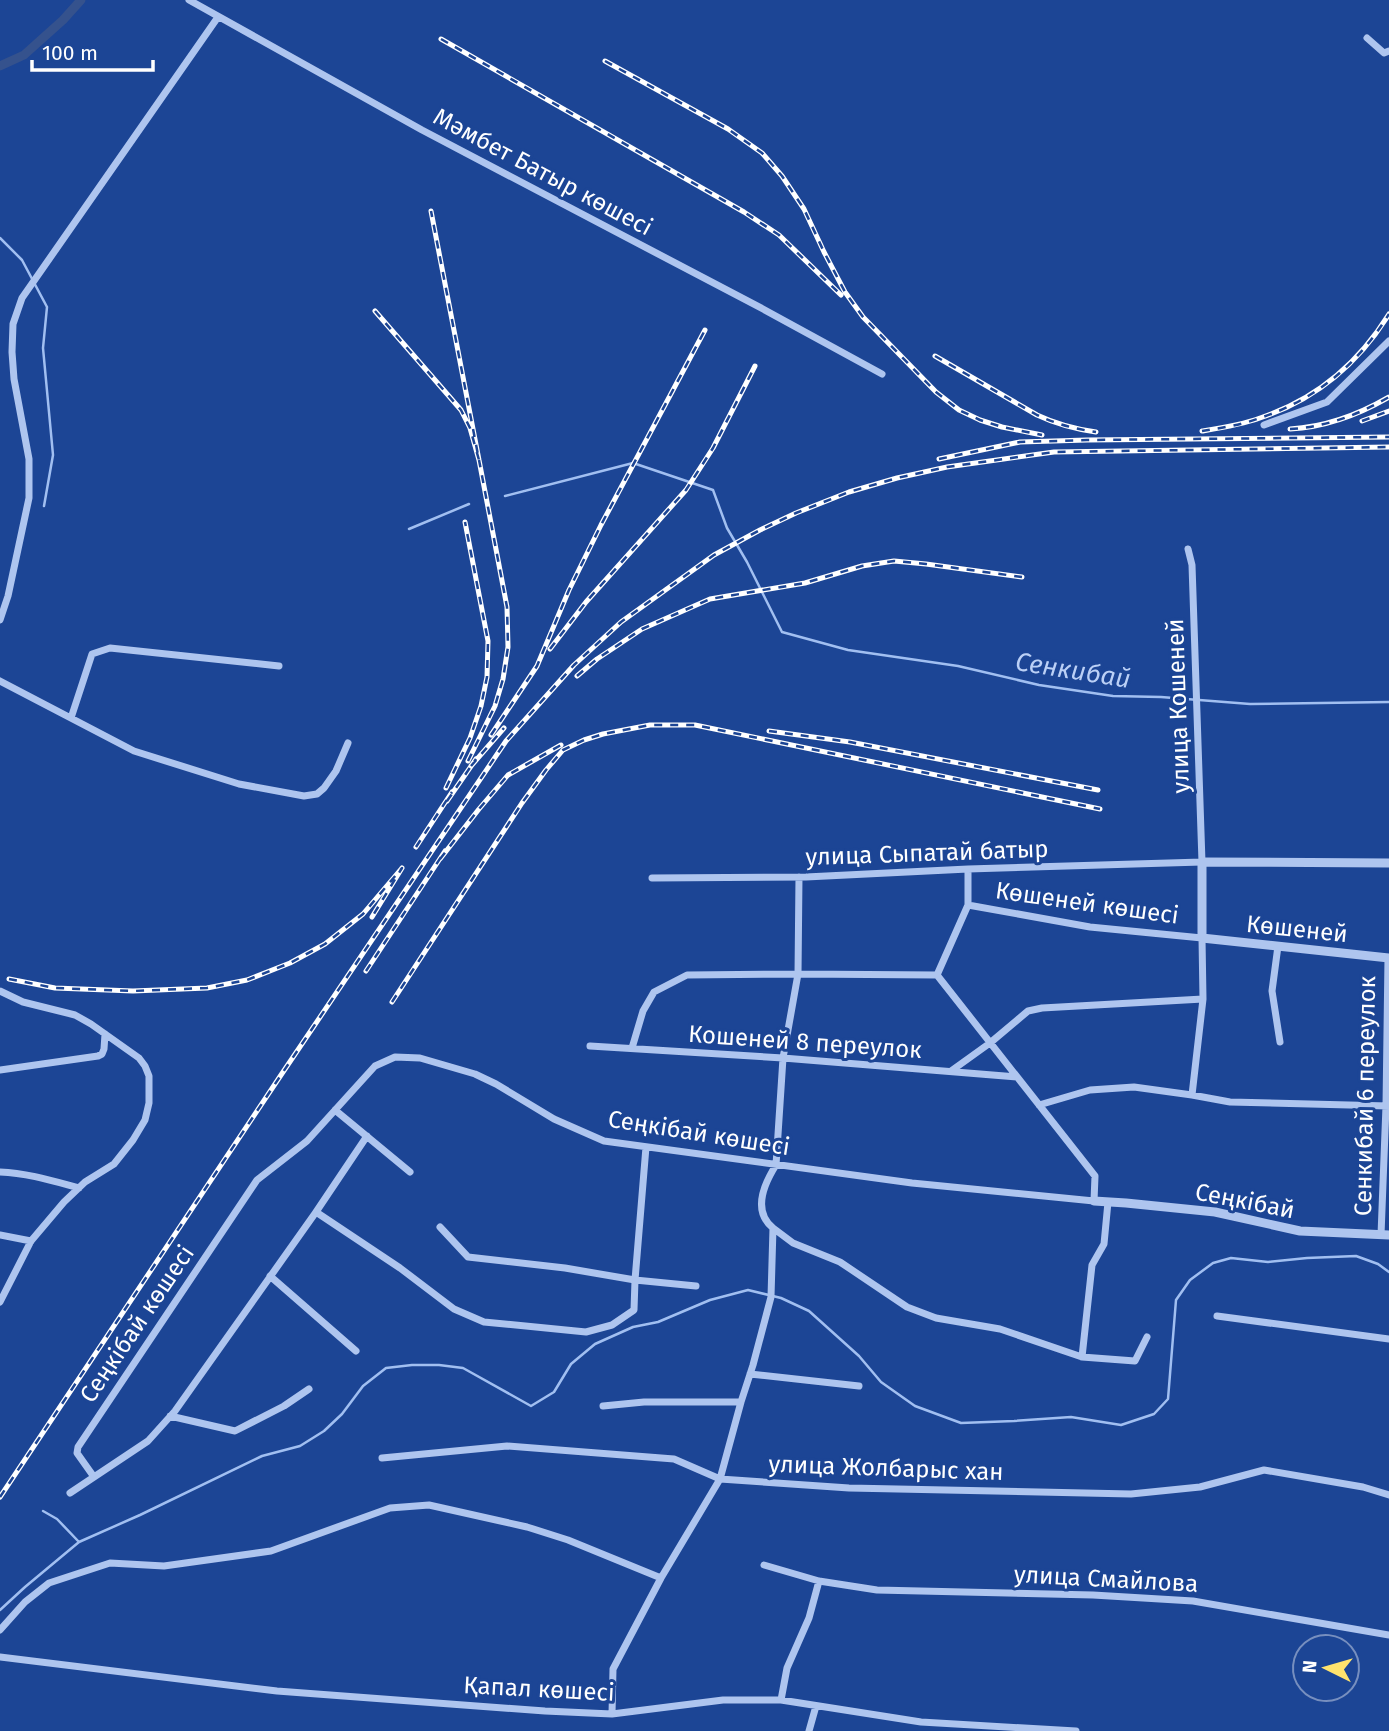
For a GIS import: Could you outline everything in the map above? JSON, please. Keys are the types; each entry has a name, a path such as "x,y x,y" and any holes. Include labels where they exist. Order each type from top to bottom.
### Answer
{"street":[{"name":"Мәмбет Батыр көшесі","path":"189,0 422,130 882,374"},
{"path":"0,620 29,498 29,459 14,379 12,352 13,324 22,298 218,16"},
{"path":"1367,38 1384,53 1389,51"},
{"path":"1264,425 1327,402 1389,341"},
{"name":"улица Кошеней","path":"1188,548 1192,565 1202,862"},
{"path":"71,718 92,654 110,648 279,666"},
{"path":"0,681 134,751 239,784 304,796 317,794 324,788 336,771 348,743"},
{"path":"1192,1095 1203,999 1202,862 1389,863"},
{"name":"улица Сыпатай батыр","path":"652,878 799,877 1202,862"},
{"path":"937,975 968,905 968,869"},
{"path":"799,877 798,974 783,1058 776,1165 766,1179 762,1199 762,1213 766,1222 793,1243 840,1262 908,1307 936,1318 1000,1329 1082,1357 1135,1361 1147,1337"},
{"name":"Көшеней көшесі","path":"968,905 1090,927 1202,938"},
{"name":"Көшеней","path":"1202,938 1388,958"},
{"path":"1278,946 1272,991 1280,1042"},
{"name":"Сенкибай 6 переулок","path":"1385,1235 1388,958"},
{"path":"632,1048 643,1011 654,992 687,975 937,975"},
{"path":"937,975 1095,1176 1094,1201"},
{"path":"0,991 23,1002 75,1015 139,1058 149,1076 149,1102 145,1120 133,1140 114,1164 85,1182 64,1202 31,1241 0,1303"},
{"path":"950,1072 1028,1011 1203,999"},
{"path":"0,1070 98,1056 104,1049 105,1034"},
{"name":"Кошеней 8 переулок","path":"590,1046 1017,1077"},
{"name":"Сеңкібай көшесі","path":"94,1477 77,1453 78,1447 257,1180 307,1141 375,1066 395,1058 420,1058 474,1074 554,1119 604,1141 912,1183 1094,1201"},
{"path":"1039,1105 1090,1090 1134,1087 1230,1101 1387,1106"},
{"path":"335,1110 410,1172"},
{"path":"70,1493 148,1441 170,1416 367,1136"},
{"path":"316,1212 400,1268 454,1309 484,1322 586,1332 612,1325 634,1310 646,1147"},
{"path":"0,1172 36,1177 79,1188"},
{"name":"Сеңкібай","path":"1094,1201 1215,1212 1300,1231 1385,1235"},
{"path":"1082,1357 1091,1265 1104,1244 1108,1202"},
{"path":"440,1227 468,1257 696,1286"},
{"path":"612,1714 613,1669 661,1578 720,1479 771,1297 774,1228"},
{"path":"0,1235 31,1241"},
{"path":"270,1276 356,1351"},
{"path":"1217,1316 1389,1339"},
{"path":"750,1374 859,1386"},
{"path":"170,1416 235,1431 284,1406 309,1389"},
{"path":"603,1406 644,1402 741,1402"},
{"name":"улица Жолбарыс хан","path":"382,1458 506,1446 674,1459 720,1479 849,1488 1131,1494 1200,1488 1264,1470 1363,1487 1389,1495"},
{"path":"0,1630 25,1602 50,1583 110,1563 164,1566 271,1551 390,1508 429,1505 527,1527 568,1540 661,1578"},
{"name":"улица Смайлова","path":"764,1564 819,1581 877,1590 1093,1595 1193,1601 1389,1635"},
{"path":"781,1700 787,1668 809,1618 819,1581"},
{"name":"Қапал көшесі","path":"0,1657 276,1691 545,1711 612,1714 723,1700 781,1700 921,1722 1076,1731"},
{"path":"809,1731 816,1706"}],"waterway":[{"path":"0,66 24,55 81,0"},
{"path":"0,238 22,260 47,307 43,348 53,455 44,506"},
{"name":"Сенкибай","path":"505,496 633,463 713,490 727,528 782,632 848,650 958,666 1039,685 1113,696 1250,704 1389,702"},
{"path":"409,529 469,504"},
{"path":"0,1610 79,1542 262,1456 300,1446 324,1431 342,1414 363,1386 386,1368 412,1365 463,1368 531,1406 554,1392 571,1364 595,1344 633,1327 658,1322 710,1300 748,1290 781,1298 809,1311 859,1356 881,1382 915,1406 961,1423 1071,1417 1121,1425 1154,1414 1168,1399 1176,1300 1190,1280 1213,1263 1231,1258 1268,1262 1356,1256 1378,1264 1389,1272"},
{"path":"43,1511 57,1519 79,1542"}],"railway":[{"path":"441,39 744,212 779,235 841,295"},
{"path":"605,61 728,129 762,153 782,176 804,209 845,292 863,317 936,392 959,410 980,420 1042,435"},
{"path":"375,311 461,410 470,428 479,460 431,211"},
{"path":"1202,431 1260,418 1318,390 1350,364 1389,314"},
{"path":"491,735 537,666 569,590 601,525 705,330"},
{"path":"935,356 1037,415 1066,426 1096,432"},
{"path":"550,649 586,602 686,490 713,448 755,366"},
{"path":"1290,429 1341,419 1389,397"},
{"path":"1362,421 1389,411"},
{"path":"939,459 1020,442 1389,437"},
{"path":"0,1497 506,741 574,665 621,622 714,555 760,530 849,492 897,478 947,467 1054,452 1389,447"},
{"path":"468,761 495,706 508,647 507,607 479,460"},
{"path":"446,788 470,738 487,677 488,641 465,522"},
{"path":"577,676 642,629 710,599 805,583 862,566 894,561 1022,577"},
{"path":"392,1002 546,770 563,750 603,734 650,725 695,725 1100,809"},
{"path":"471,766 504,728"},
{"path":"769,731 850,742 1098,790"},
{"path":"440,859 508,775 561,745"},
{"path":"447,801 476,759"},
{"path":"416,847 452,792"},
{"path":"366,971 445,851"},
{"path":"9,979 55,988 133,991 207,988 247,980 290,963 325,944 363,914 402,868 372,917"}]}
